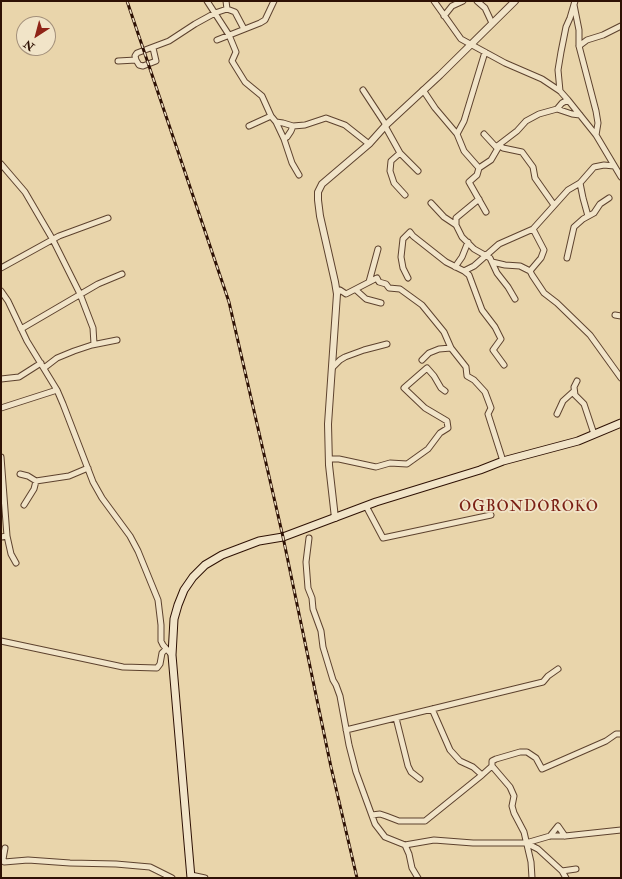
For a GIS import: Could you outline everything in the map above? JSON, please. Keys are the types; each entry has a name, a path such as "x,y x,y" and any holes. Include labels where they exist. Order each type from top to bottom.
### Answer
{"main road":[{"path":"191,876 172,655 174,619 178,605 193,577 205,565 222,555 259,541 283,537 366,506 480,470 503,461 578,441 621,423"}],"street":[{"path":"207,1 229,35 236,52 232,61 245,82 262,96 284,139 292,163 299,175"},
{"path":"226,1 227,9"},
{"path":"217,40 265,20 274,1"},
{"path":"434,1 458,37 504,63 542,79 560,91 596,135 621,177"},
{"path":"444,16 452,6 463,1"},
{"path":"477,1 485,8 492,23"},
{"path":"334,518 329,459 328,424 336,282 320,216 318,192 322,184 369,144 386,125 515,1"},
{"path":"575,3 580,46 598,123 596,135"},
{"path":"560,91 558,70 561,52 566,27 575,3"},
{"path":"153,48 156,61 143,66 139,65 135,56 137,53 169,41 195,24 215,13 227,9 235,12 244,29"},
{"path":"580,46 587,40 603,35 621,26"},
{"path":"457,134 464,121 485,52"},
{"path":"118,61 136,60"},
{"path":"363,90 386,125 400,153 418,171"},
{"path":"423,90 435,108 457,134 464,151 479,168"},
{"path":"557,109 562,103 568,100"},
{"path":"486,212 469,182 477,175 479,168 491,160 498,148 497,146 517,131 526,121 539,114 557,109 580,115"},
{"path":"249,126 271,116"},
{"path":"276,122 293,126 305,125 326,118 345,125 369,144"},
{"path":"284,139 292,131 293,126"},
{"path":"484,134 497,146 522,152 533,167 535,178 554,205"},
{"path":"400,153 391,161 390,172 394,183 405,195"},
{"path":"1,164 25,192 53,240 80,294 93,328 94,344"},
{"path":"464,271 474,266 499,244 533,229 568,190 580,183 594,167 604,165 614,166"},
{"path":"580,183 588,216"},
{"path":"566,258 574,227 583,219 594,213 600,204 608,198"},
{"path":"478,199 456,218 456,225 462,237 474,249 490,258 497,273 515,299"},
{"path":"431,203 444,217 456,225"},
{"path":"1,268 59,236 108,218"},
{"path":"530,270 541,258 544,250 533,229"},
{"path":"408,278 400,257 403,239 410,232 446,262 469,275 482,310 495,327 501,339 493,350 504,364"},
{"path":"455,267 462,257 468,242"},
{"path":"369,282 378,249"},
{"path":"492,262 520,266 530,270 544,293 557,303 590,335 621,378"},
{"path":"21,329 98,284 122,274"},
{"path":"336,294 340,290 346,294 377,278 379,282 386,284 389,288 400,289 422,305 444,332 451,348 466,367 467,376 480,386 488,399 491,408 488,414 503,461"},
{"path":"356,290 366,298 381,303"},
{"path":"1,291 8,301 27,341 64,404 88,468 102,498 130,536 138,551 158,600 162,625 161,641 172,655"},
{"path":"615,315 621,316"},
{"path":"1,379 19,377 57,358 94,344 117,340"},
{"path":"332,368 345,357 387,344"},
{"path":"422,360 429,353 439,349 451,348"},
{"path":"329,459 339,459 376,468 390,463 407,464 428,450 440,433 448,428 447,421 425,408 404,388 427,368 441,388 445,391"},
{"path":"577,381 574,387 575,396 584,404 594,434"},
{"path":"1,408 56,390"},
{"path":"557,414 563,401 574,391"},
{"path":"1,458 7,536 11,554 16,563"},
{"path":"20,474 28,476 36,481 69,476 88,468"},
{"path":"24,505 34,489 36,481"},
{"path":"366,506 383,538 491,515"},
{"path":"1,537 7,536"},
{"path":"309,538 306,562 308,588 313,609 321,631 328,664 340,696 356,772 375,824 385,837 405,845 434,840 472,843 526,843 550,836 566,836 621,830"},
{"path":"1,641 123,667 156,668 160,664 162,653 166,649"},
{"path":"346,730 544,682 548,676 558,669"},
{"path":"432,710 450,750 460,761 473,767 482,775"},
{"path":"396,718 408,766 415,776 420,778"},
{"path":"372,815 380,814 399,821 425,821 482,775 492,766 492,761 496,759 520,752 527,752 536,758 542,769 606,741 616,734 621,734"},
{"path":"492,766 510,787 514,796 512,806 524,832 531,862 532,878"},
{"path":"550,836 558,826 566,836"},
{"path":"526,843 538,850 562,871 566,878"},
{"path":"405,845 409,854 412,868 418,878"},
{"path":"5,848 3,860 4,862 8,863"},
{"path":"1,864 28,860 116,864 150,867 172,878"},
{"path":"562,871 576,869"},
{"path":"191,876 205,878"}],"railway":[{"path":"127,1 229,302 283,537 331,767 357,878"}],"district":[{"name":"OGBONDOROKO","path":"529,508"}]}
